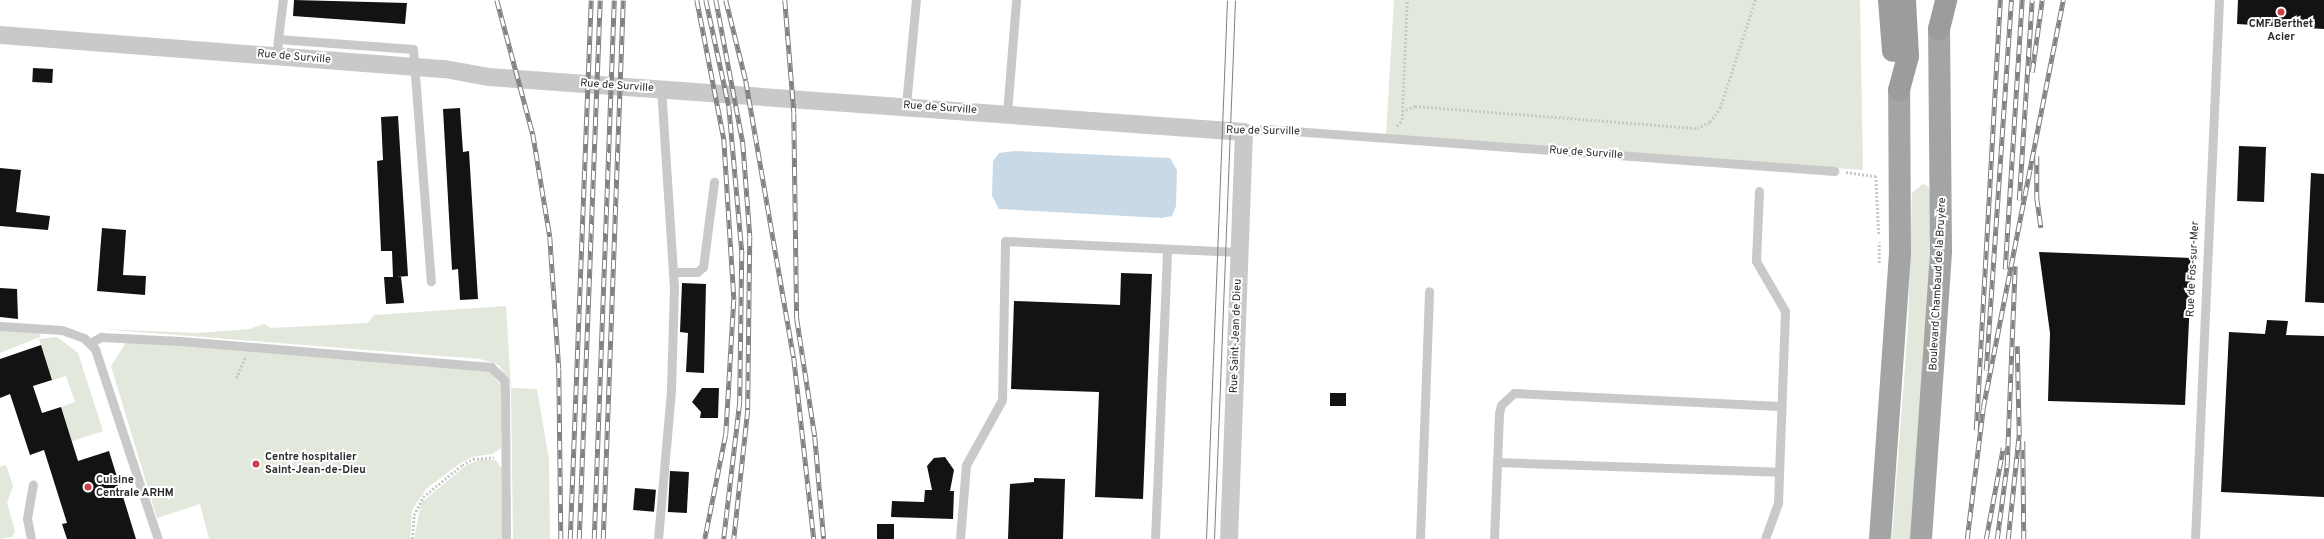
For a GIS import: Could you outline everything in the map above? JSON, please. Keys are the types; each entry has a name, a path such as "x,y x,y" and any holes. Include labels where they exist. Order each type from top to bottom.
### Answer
{"highway":[{"path":"1889,0 1899,90"},
{"path":"1899,90 1908,56 1905,0"},
{"path":"1931,0 1939,29"},
{"path":"1939,29 1946,0"}],"main road":[{"name":"Boulevard Chambaud de la Bruyère","path":"1921,539 1941,251 1939,29"},
{"path":"1880,539 1900,254 1899,90"}],"street":[{"name":"Rue de Surville","path":"0,35 278,47 489,77 906,105 1244,132"},
{"name":"Rue Saint-Jean de Dieu","path":"1229,539 1244,132"}],"lane":[{"path":"278,47 283,0"},
{"path":"906,105 916,0"},
{"path":"1007,113 1016,0"},
{"name":"Rue de Fos-sur-Mer","path":"2195,539 2219,0"},
{"path":"416,67 431,281"},
{"path":"658,538 671,389 673,272 661,89"},
{"name":"Rue de Surville","path":"1244,132 1265,129 1834,171"},
{"path":"673,272 697,272 703,267 714,182"},
{"path":"1759,191 1756,261 1785,311 1776,514 1765,539"},
{"path":"960,539 966,465 1002,400 1005,241 1239,252"},
{"path":"1155,539 1167,249"},
{"path":"1420,539 1429,291"},
{"path":"0,326 62,330 90,342 102,363 158,539"},
{"path":"90,342 102,336 245,346 491,367 504,380 506,539"},
{"path":"1494,539 1501,405 1514,394 1781,406"},
{"path":"1497,462 1779,472"},
{"path":"31,539 27,518 33,485"}],"path":[{"path":"1407,0 1402,111 1415,106 1697,128 1710,122 1720,108 1755,0"},
{"path":"1834,171 1874,174 1877,179"},
{"path":"236,378 242,370 245,346"},
{"path":"412,539 416,506 433,487 473,459 506,457"}],"shaded area":[{"path":"1394,0 1860,0 1863,170 1386,135"},
{"path":"1923,184 1929,187 1931,218 1928,307 1910,539 1892,539 1908,326 1912,193"},
{"path":"506,306 511,388 499,365 480,359 101,329 196,333 250,329 264,324 271,328 368,323 374,315"},
{"path":"0,329 41,332 40,337 0,353"},
{"path":"57,337 78,353 103,431 72,441 61,407 75,402 66,376 52,380 39,339"},
{"path":"127,341 488,368 501,386 501,448 493,454 472,457 459,464 426,489 412,510 410,539 209,539 200,504 157,518 111,366"},
{"path":"511,388 537,389 549,460 550,539 513,539"},
{"path":"481,459 496,460 502,469 503,539 414,539 421,503 465,466"},
{"path":"6,465 13,486 7,503 15,531 12,537 0,539 0,467"}],"water":[{"path":"1014,151 1170,158 1177,170 1176,206 1172,216 1162,218 999,209 992,196 993,161 999,153"}],"building":[{"path":"294,0 407,3 405,24 293,16"},
{"name":"CMF Berthet Acier","path":"2238,0 2324,0 2324,29 2237,24"},
{"path":"33,68 53,69 52,83 32,82"},
{"path":"460,108 463,152 469,151 478,299 460,300 458,269 452,270 443,109"},
{"path":"398,116 408,276 397,277 401,277 404,303 386,304 384,277 393,277 392,251 381,251 377,161 383,160 381,117"},
{"path":"2239,146 2266,147 2264,202 2237,201"},
{"path":"0,168 21,170 16,212 50,216 48,230 0,226"},
{"path":"2311,173 2324,174 2324,303 2305,302"},
{"path":"102,228 126,230 123,275 146,276 145,295 97,291"},
{"path":"2039,252 2192,258 2185,405 2048,401 2050,333"},
{"path":"1121,273 1152,274 1143,499 1095,497 1099,392 1011,389 1014,301 1120,305"},
{"path":"682,283 706,284 704,373 686,372 688,333 680,332"},
{"path":"0,288 17,289 18,319 0,317"},
{"path":"2267,320 2288,321 2286,335 2324,336 2324,497 2221,492 2229,332 2265,334"},
{"path":"41,345 52,380 33,386 42,413 61,407 78,461 109,451 136,539 67,539 62,524 67,523 44,450 30,455 10,394 0,398 0,359"},
{"path":"702,388 719,388 718,418 700,418 701,412 692,402"},
{"path":"1330,393 1346,393 1346,406 1330,406"},
{"path":"945,457 954,470 950,491 954,491 953,519 891,517 892,501 924,502 925,490 932,490 927,466 934,458"},
{"path":"670,471 689,472 687,513 668,512"},
{"path":"1034,478 1065,479 1063,539 1008,539 1010,484 1034,482"},
{"path":"635,488 656,490 654,512 633,510"},
{"path":"877,524 894,524 894,539 877,539"}],"tram line":[{"path":"1206,539 1227,0"},
{"path":"1214,539 1235,0"}],"railway":[{"path":"497,0 533,134 550,237 559,369 561,539"},
{"path":"570,539 591,0"},
{"path":"579,539 600,0"},
{"path":"594,539 614,0"},
{"path":"603,539 623,0"},
{"path":"697,0 724,139 734,300 726,434 705,539"},
{"path":"706,0 729,106 742,252 740,402 724,539"},
{"path":"716,0 743,143 750,237 748,410 734,539"},
{"path":"726,0 746,81 794,358 814,539"},
{"path":"785,0 794,113 797,319 815,437 824,539"},
{"path":"1976,430 2000,0"},
{"path":"1986,370 2011,0"},
{"path":"2005,269 2022,0"},
{"path":"2019,200 2032,0"},
{"path":"2032,72 2042,0"},
{"path":"1967,539 1983,408 2063,0"},
{"path":"2037,156 2037,198 2041,228"},
{"path":"1997,539 2007,464 2015,266"},
{"path":"2008,539 2019,435 2017,346"},
{"path":"2023,441 2024,539"},
{"path":"1986,539 2003,448"}],"place":[{"name":"CMF Berthet Acier","path":"2281,12"},
{"name":"Centre hospitalier Saint-Jean-de-Dieu","path":"256,464"},
{"name":"Cuisine Centrale ARHM","path":"88,487"}]}
